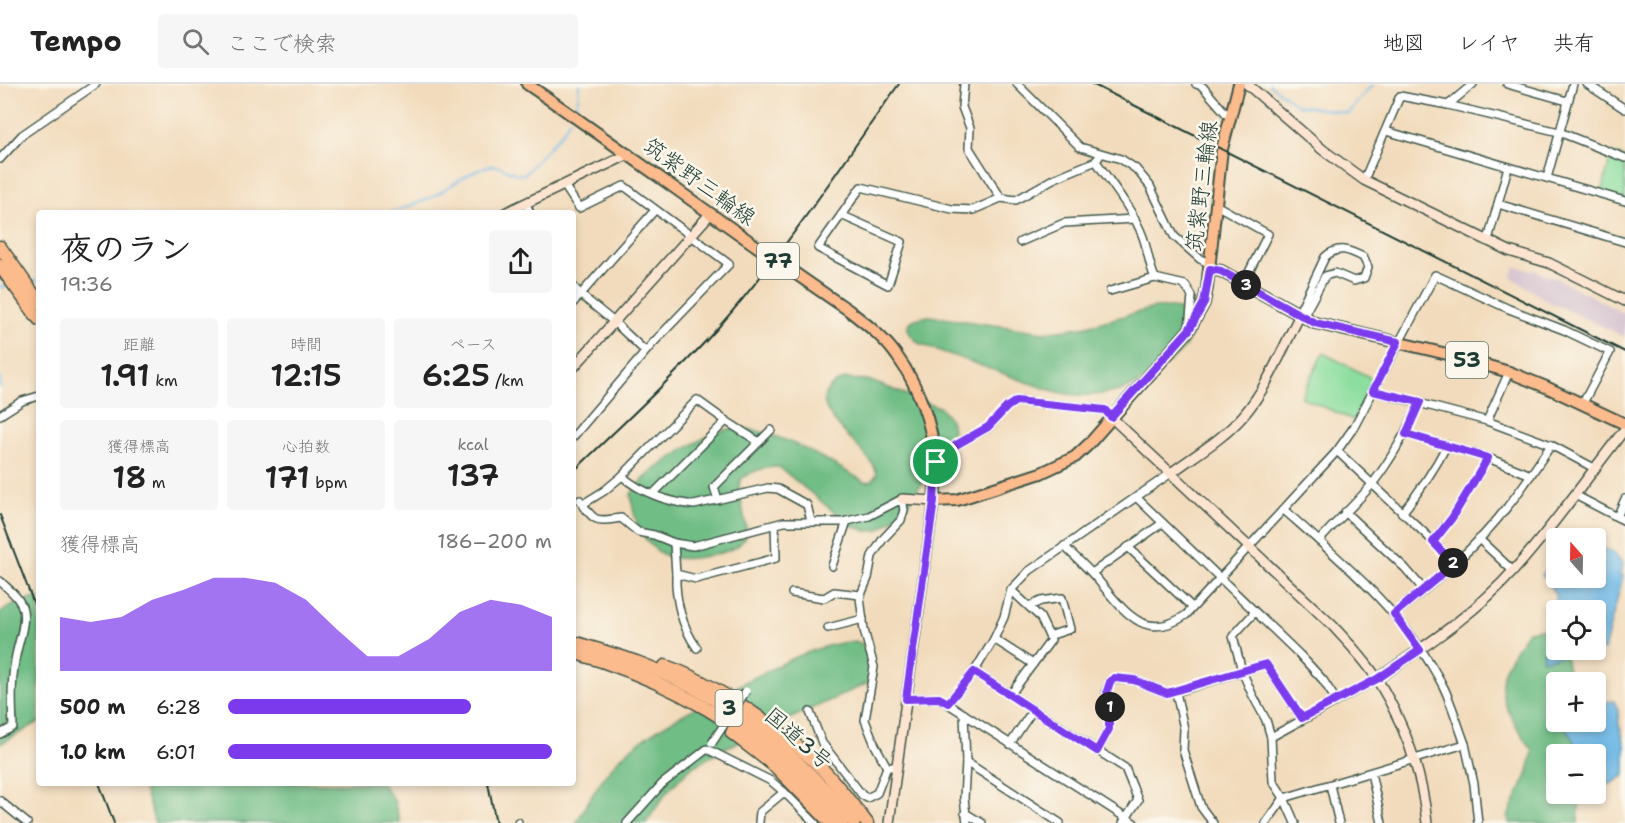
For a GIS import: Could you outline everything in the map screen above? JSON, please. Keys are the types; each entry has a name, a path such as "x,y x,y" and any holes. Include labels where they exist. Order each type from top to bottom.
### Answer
{"highway":[{"path":"0,247 36,314"},
{"path":"0,266 14,276"},
{"path":"25,292 36,300"},
{"name":"国道3号","path":"576,643 639,663 675,678 727,706 767,735 811,773 854,823"},
{"path":"589,647 642,659 681,672 753,714 815,761 868,823"},
{"name":"国道3号","path":"576,653 600,660 669,688 720,716 760,743 804,781 842,823"},
{"path":"600,660 666,694 735,735 776,766 831,823"}],"main road":[{"name":"筑紫野三輪線","path":"527,84 847,309 883,340 897,356 924,408 933,440 936,462 934,501 957,500 1075,457 1189,330 1204,303 1222,149 1239,84"},
{"name":"53","path":"1210,266 1315,323 1447,354 1509,372 1583,403 1625,424"}],"street":[{"path":"0,159 22,135 96,84"},
{"path":"964,84 962,107 970,128 969,148 1001,198"},
{"path":"1017,84 1080,147 1099,157 1121,159 1136,169 1150,186 1174,236 1210,266"},
{"path":"1196,84 1202,86 1229,117"},
{"path":"1247,84 1323,150 1364,180 1509,251 1549,263 1625,300"},
{"path":"1448,105 1473,84"},
{"path":"1507,84 1568,101"},
{"path":"1547,178 1573,84"},
{"path":"1587,84 1625,109"},
{"path":"1364,180 1401,96 1559,132 1625,158"},
{"path":"1386,131 1625,201"},
{"path":"528,208 564,185 629,154"},
{"path":"841,215 902,242 888,285 818,248 841,215 861,187 952,209 973,210 1001,198 1016,200 1099,157"},
{"path":"1099,157 1135,219 1155,278"},
{"path":"1488,240 1508,167"},
{"path":"564,185 579,208 624,186 729,264 645,351 576,433"},
{"path":"1498,204 1625,243"},
{"path":"1216,205 1268,234 1243,284"},
{"path":"576,300 655,210"},
{"path":"576,365 710,214"},
{"path":"1020,242 1064,223 1135,219"},
{"path":"948,703 974,672 994,639 1004,617 1011,590 1029,572 1137,498 1220,437 1242,417 1261,391 1300,316 1324,276 1335,273 1354,281 1364,278 1368,267 1363,257 1344,249 1334,250 1325,257 1300,316"},
{"path":"1064,546 1092,573 1126,612 1149,626 1165,626 1186,615 1337,451 1354,427 1435,275 1610,352 1583,403"},
{"path":"1110,291 1155,278 1185,285 1192,296 1189,330"},
{"path":"576,290 645,351"},
{"path":"1487,421 1509,372"},
{"path":"1373,391 1487,421 1551,445 1594,468"},
{"path":"0,415 22,401 36,397"},
{"path":"759,442 697,400 622,476 604,491 581,502 591,517 598,521 621,518 638,532 693,546 784,522 847,521 869,516 902,499 934,501 906,699 891,767 889,823"},
{"path":"936,462 956,445 988,427 1016,401 1105,410 1333,626 1358,654 1377,679 1397,716 1415,760 1427,823"},
{"path":"1318,540 1372,484 1406,434 1420,402"},
{"path":"653,494 726,421"},
{"path":"1271,737 1377,679 1450,628 1513,571 1625,429"},
{"path":"718,500 714,486 771,430"},
{"path":"1406,434 1488,458 1531,475"},
{"path":"1402,513 1428,478 1446,445"},
{"path":"1394,614 1454,564 1507,508 1551,445"},
{"path":"1337,451 1454,564"},
{"path":"1433,542 1452,518 1488,458"},
{"path":"622,476 632,485 653,494 683,504 694,505 768,488 778,489 807,506 811,522"},
{"path":"1575,495 1625,521"},
{"path":"1137,498 1161,524 1300,655 1323,680 1336,700"},
{"path":"891,767 875,745 865,720 874,667 863,619 861,595 868,578 872,556 883,539 901,520 904,510 902,499"},
{"path":"1617,517 1625,499"},
{"path":"1284,510 1394,614 1444,688 1465,744 1474,784 1478,823"},
{"path":"1345,512 1405,568 1424,590"},
{"path":"832,566 847,521"},
{"path":"1092,573 1161,524"},
{"path":"676,574 696,579 776,558 775,525"},
{"path":"1479,538 1513,571"},
{"path":"674,543 675,590 687,633 697,648"},
{"path":"1128,547 1192,607"},
{"path":"0,581 18,598 23,611 14,661 13,727 0,734"},
{"path":"1010,695 1051,640 1040,617 1011,590"},
{"path":"792,593 824,598 834,592 861,595"},
{"path":"1030,606 1062,598 1070,629 1049,636"},
{"path":"1254,613 1233,636 1242,671 1251,694 1266,720 1271,737 1274,781 1294,823"},
{"path":"828,628 863,619"},
{"path":"994,639 1033,664"},
{"path":"1097,751 1109,729 1107,691 1114,678 1134,680 1167,693 1266,664 1302,718"},
{"path":"974,672 1125,768 1138,800 1124,820"},
{"path":"627,823 662,784 710,746 746,691"},
{"path":"1176,692 1184,729 1183,750 1201,807 1213,823"},
{"path":"906,699 939,698 1124,820 1134,823"},
{"path":"1010,744 1033,710"},
{"path":"810,712 822,743 862,795 867,798 877,793 891,767"},
{"path":"963,714 967,823"},
{"path":"1266,823 1284,798 1465,744"},
{"path":"710,746 771,781 815,823"},
{"path":"966,762 1060,823"},
{"path":"1371,772 1382,823"},
{"path":"1330,784 1339,823"},
{"path":"759,823 760,812 784,792"},
{"path":"0,801 27,823"},
{"path":"878,823 891,810"},
{"path":"965,813 982,823"}],"shaded area":[{"path":"1515,267 1537,271 1560,280 1625,314 1625,337 1547,301 1511,277"}],"green space":[{"path":"1611,153 1625,158 1625,201 1602,194"},
{"path":"1154,308 1175,308 1184,312 1190,320 1192,330 1189,340 1174,359 1135,385 1099,394 1069,394 1037,386 920,344 908,329 908,325 915,319 929,316 1044,332 1083,327"},
{"path":"1323,353 1375,380 1353,420 1301,397"},
{"path":"845,379 868,380 941,408 949,418 953,429 949,442 903,512 879,530 867,531 850,525 779,467 769,467 753,472 740,480 739,489 747,532 743,541 736,547 710,555 678,558 662,554 648,543 639,528 634,512 631,494 636,487 663,464 695,443 730,429 762,432 780,438 818,455 865,482 872,481 877,474 871,463 837,424 828,411 824,399 829,388"},
{"path":"36,598 36,724 0,744 0,614 23,601"},
{"path":"1546,629 1546,660 1566,660 1568,672 1546,672 1546,732 1579,732 1581,744 1546,744 1546,804 1579,804 1578,823 1509,823 1508,816 1527,775 1533,751 1508,711 1502,689 1502,678 1508,662 1528,631"},
{"path":"855,641 868,646 875,676 866,684 725,748 689,769 666,793 646,823 576,823 613,765 632,747 659,728 792,659 822,647"},
{"path":"143,786 383,786 394,800 400,823 155,823"}],"water":[{"path":"1606,550 1623,563 1621,574 1623,576 1606,642 1606,600 1555,600 1551,588 1606,588"},
{"path":"1546,642 1546,659 1542,660"},
{"path":"1614,701 1618,710 1619,725 1625,745 1625,775 1606,785 1606,744 1574,744 1569,732 1606,732 1606,702"}],"waterway":[{"path":"574,111 579,84"},
{"path":"1269,84 1297,105 1348,113 1373,84"},
{"path":"397,210 427,199 482,168 499,166 516,174 525,174 563,131 570,119"},
{"path":"29,282 36,281"},
{"path":"0,287 9,286"},
{"path":"0,378 0,388"}],"railway":[{"path":"576,469 681,367 741,301 788,241 899,84"},
{"path":"1092,84 1625,352"},
{"path":"0,515 36,609"},
{"path":"100,786 114,823"},
{"path":"489,786 496,823"}],"route":[{"path":"1210,269 1221,271 1315,323 1398,342 1373,391 1420,402 1406,434 1488,458 1472,489 1433,542 1454,564 1394,614 1420,650 1377,679 1302,718 1266,664 1167,693 1134,680 1114,678 1107,691 1110,711 1109,729 1097,751 974,672 948,703 939,698 906,699 934,501 936,462 956,445 988,427 1016,401 1105,410 1111,417 1189,330 1204,303 1210,269"}]}
